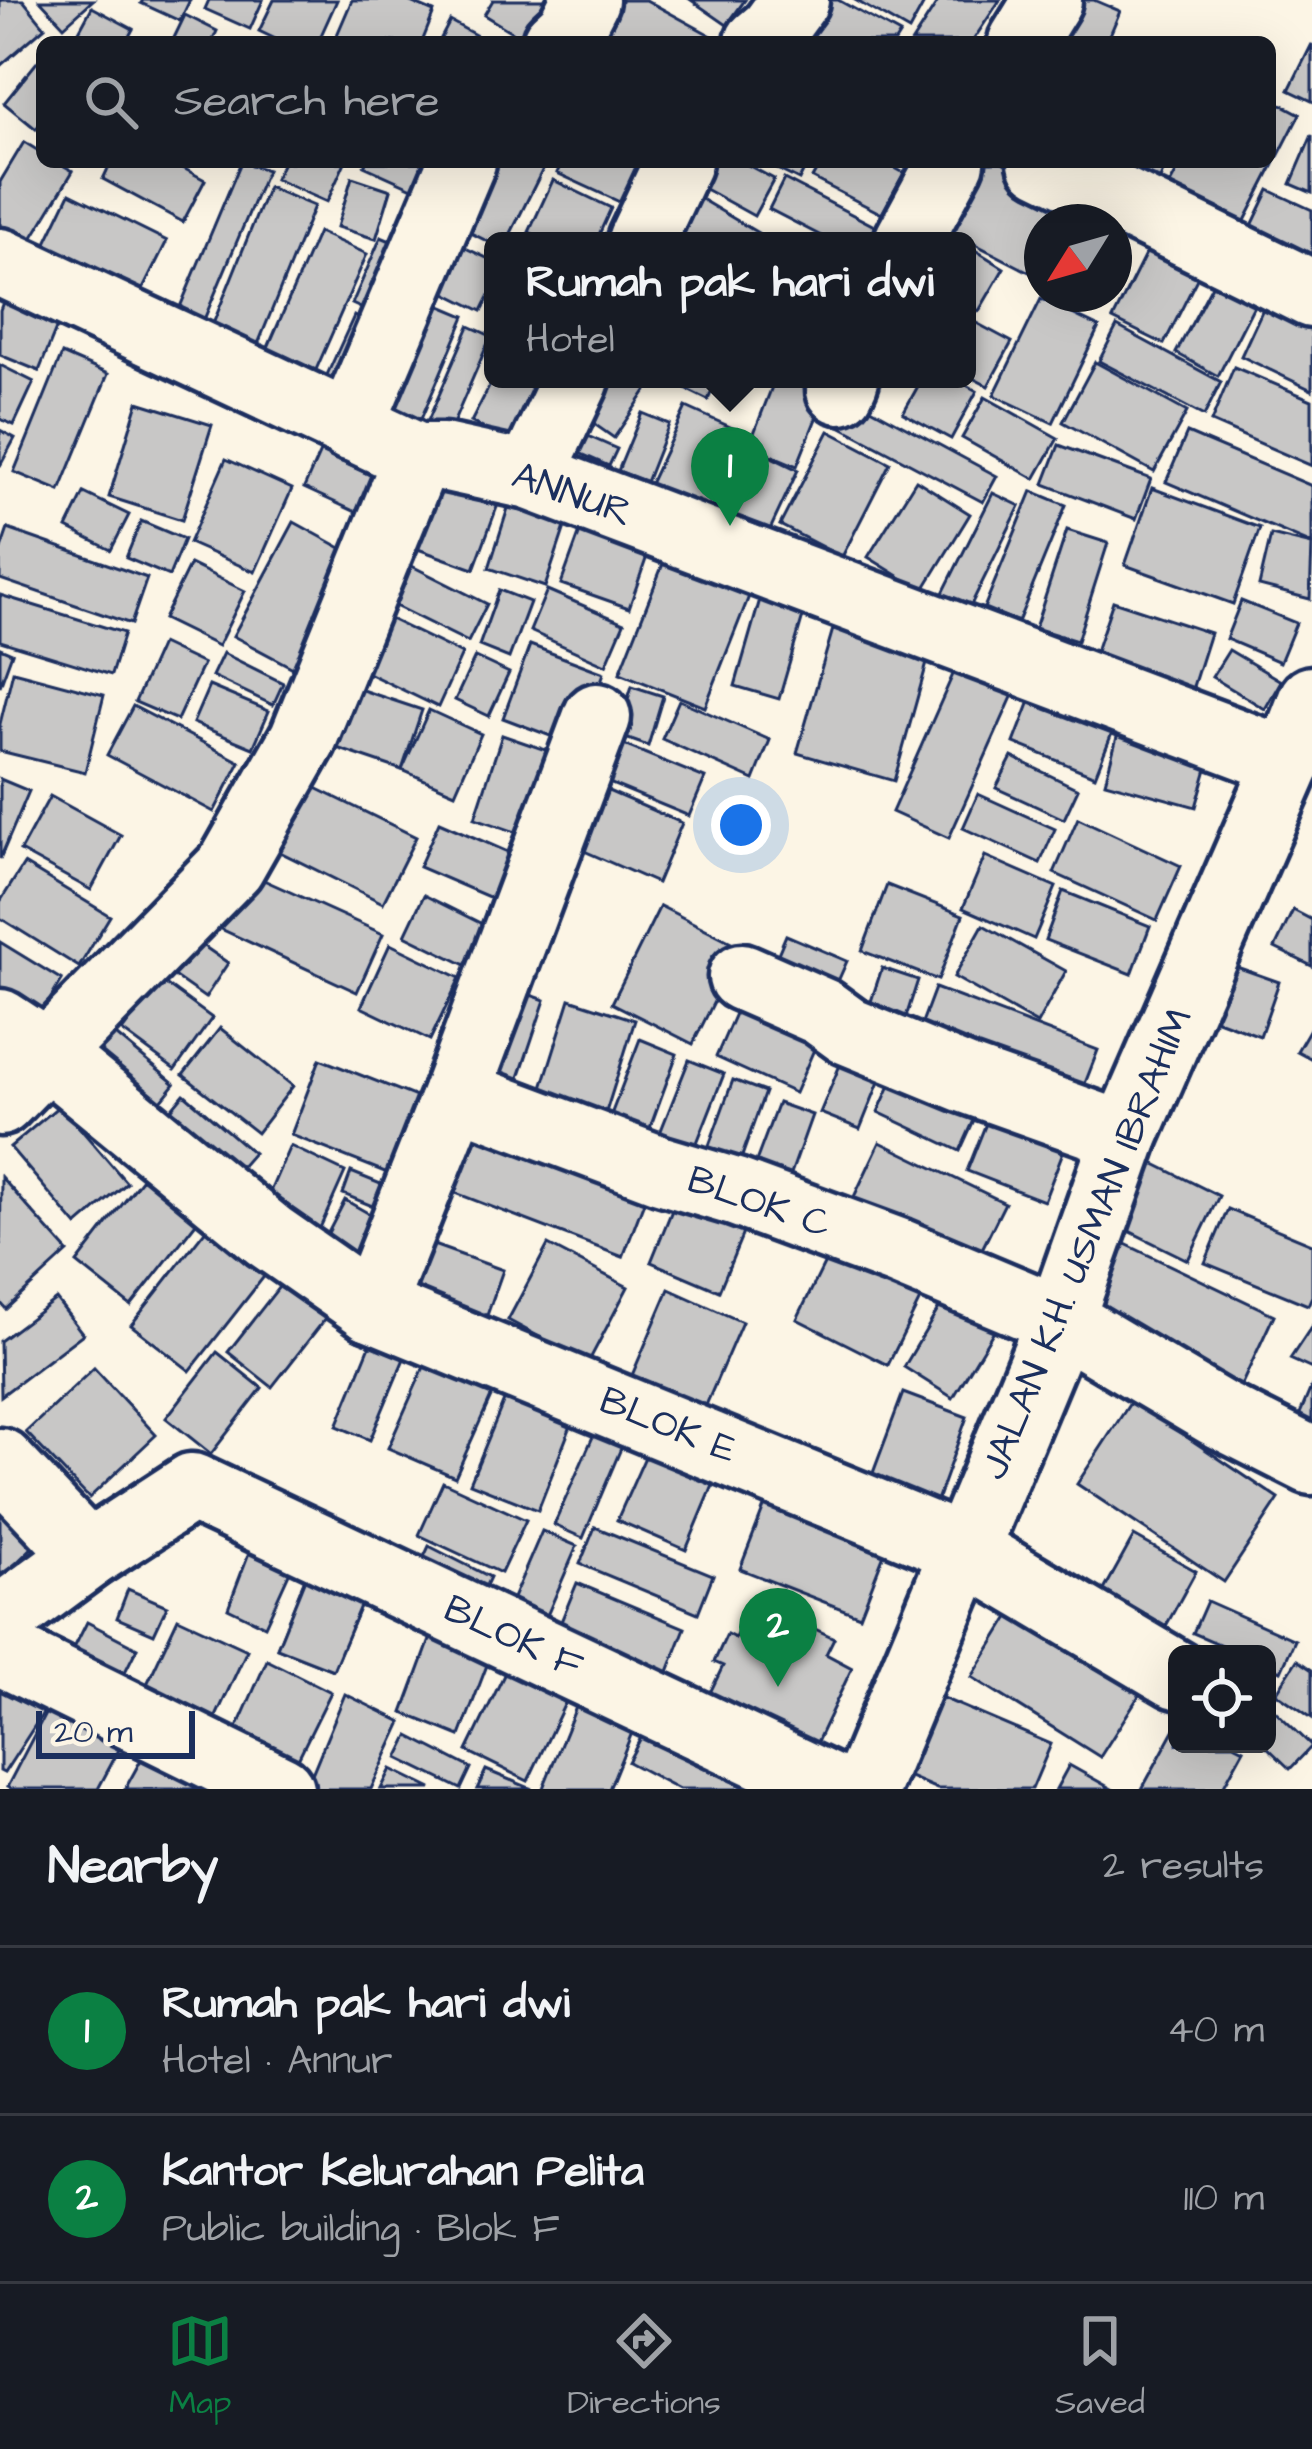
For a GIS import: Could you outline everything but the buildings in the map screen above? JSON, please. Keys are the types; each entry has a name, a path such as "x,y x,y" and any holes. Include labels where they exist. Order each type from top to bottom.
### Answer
{"street":[{"path":"562,36 584,0"},
{"path":"766,36 795,0"},
{"path":"1026,36 1048,0"},
{"path":"350,427 459,168"},
{"path":"645,232 675,168"},
{"path":"913,232 947,168"},
{"path":"1054,168 1312,293"},
{"name":"ANNUR","path":"0,262 416,458 443,458 530,476 1288,762"},
{"path":"530,476 572,388"},
{"path":"0,1102 23,1038 231,866 303,739 416,458"},
{"name":"JALAN K.H. USMAN IBRAHIM","path":"872,1784 1060,1320 1125,1136 1312,700"},
{"path":"371,1307 597,717"},
{"path":"742,977 823,1012 848,1031 1125,1136"},
{"name":"BLOK E","path":"23,1038 269,1236 371,1307 964,1549 1168,1670"},
{"name":"BLOK C","path":"456,1093 898,1252 1060,1320 1217,1413 1312,1461"},
{"path":"0,1462 88,1555 0,1620"},
{"name":"BLOK F","path":"88,1555 192,1487 872,1784"},
{"path":"0,1651 280,1789"}],"place":[{"name":"Rumah pak hari dwi","path":"730,526"},
{"name":"Kantor Kelurahan Pelita","path":"778,1687"}]}
